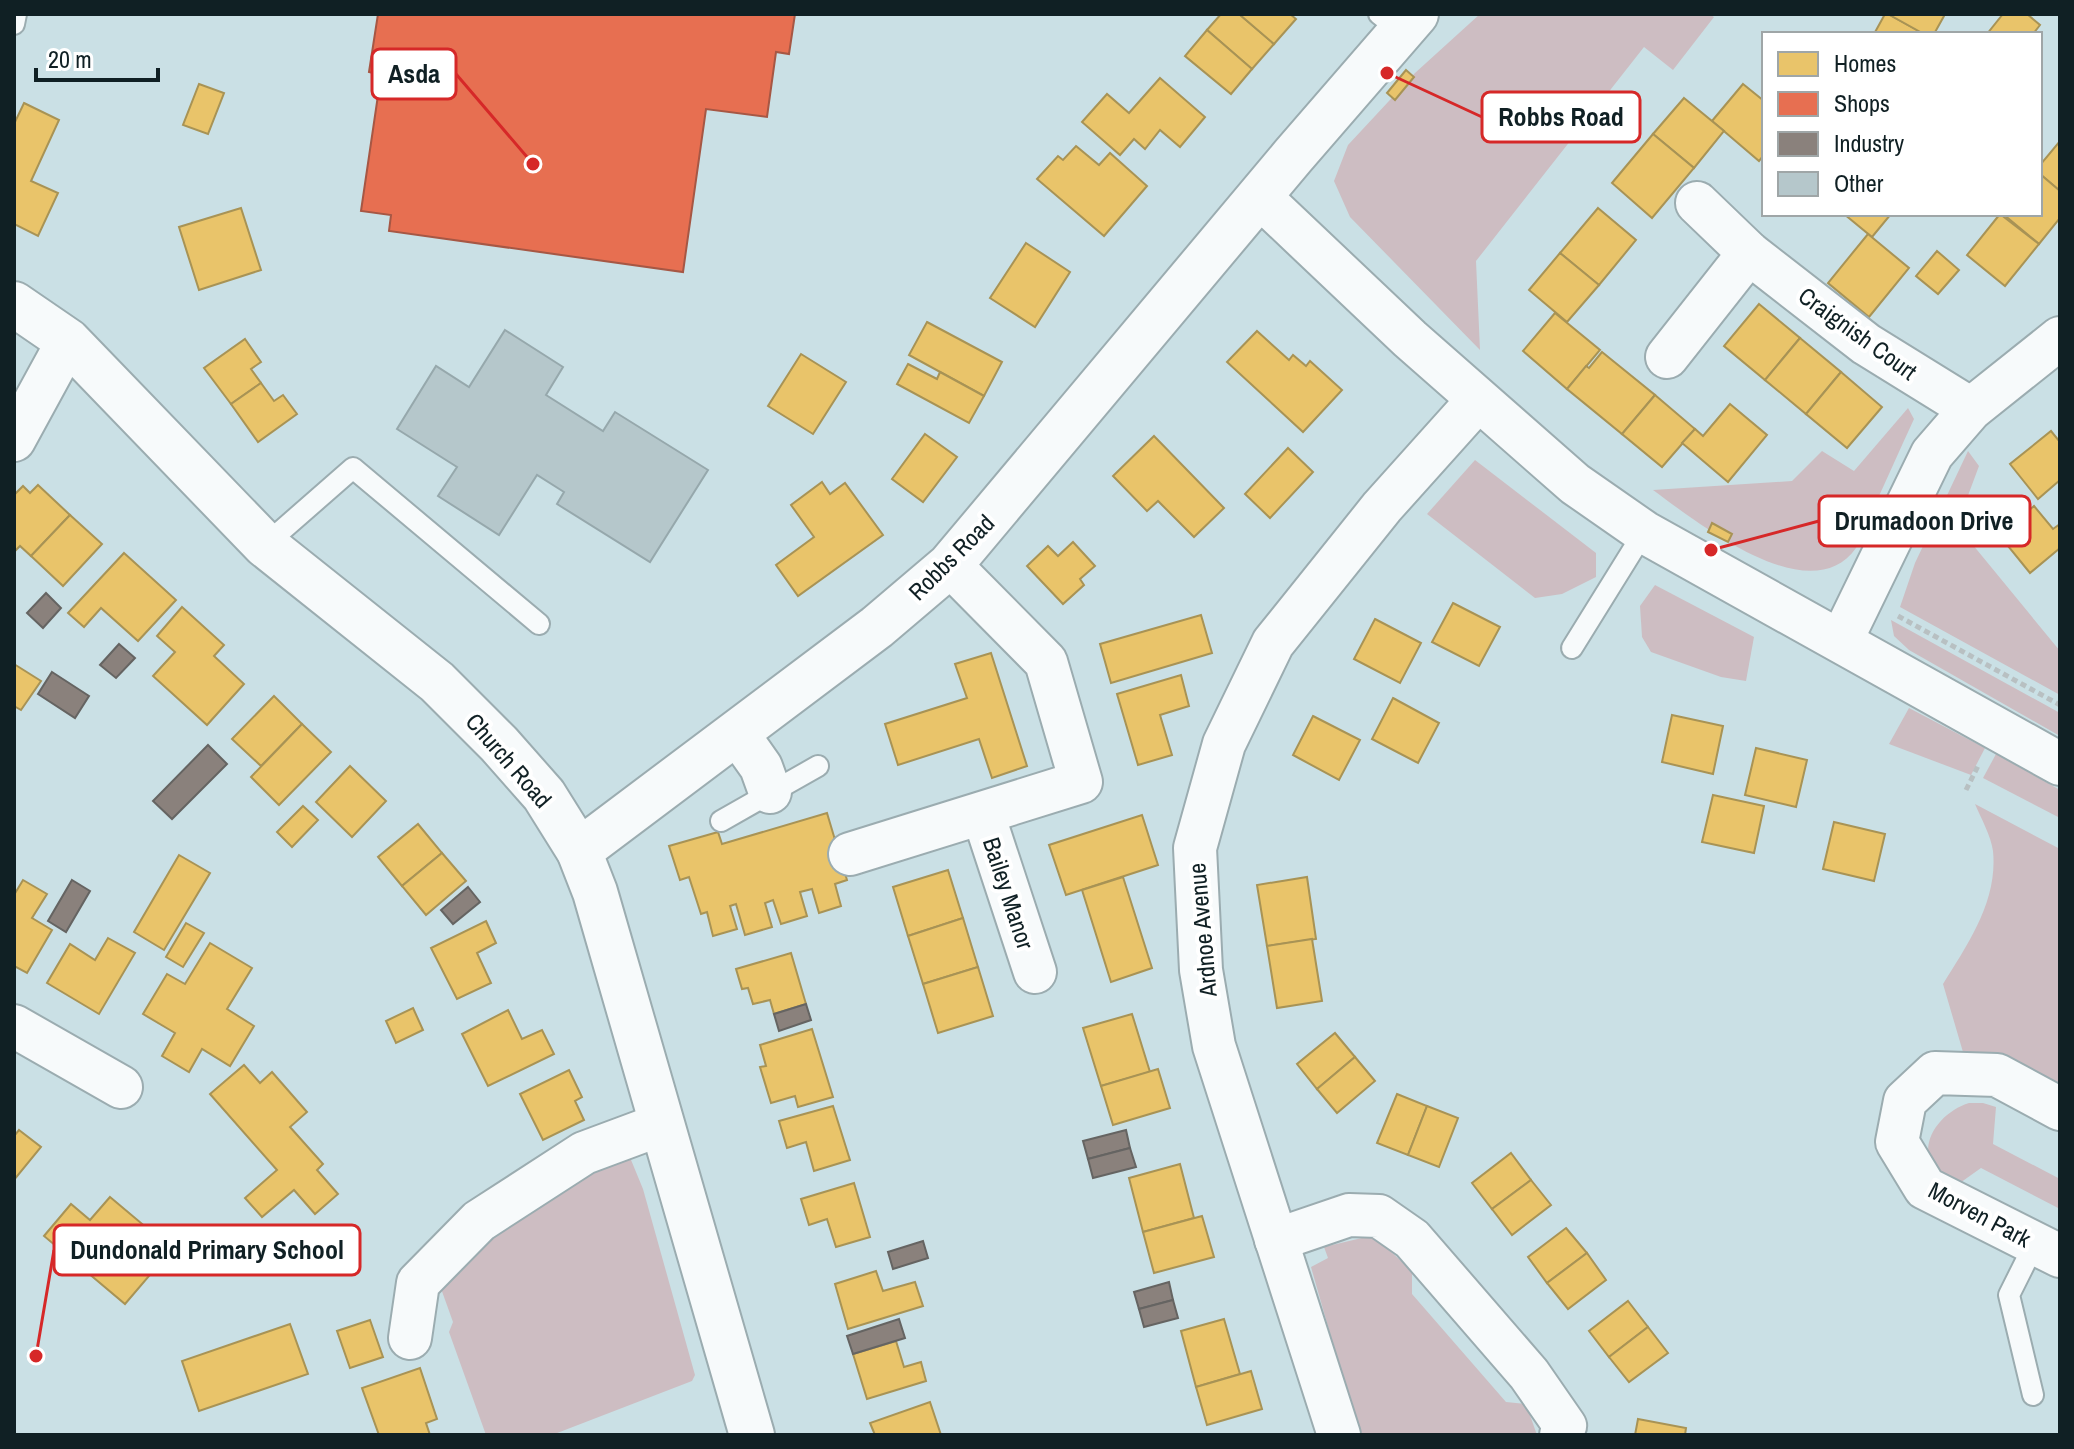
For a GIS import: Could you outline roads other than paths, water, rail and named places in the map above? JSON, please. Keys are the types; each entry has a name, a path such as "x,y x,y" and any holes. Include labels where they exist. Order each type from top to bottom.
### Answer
{"street":[{"name":"Robbs Road","path":"579,851 877,627 950,565 1259,196 1398,19"},
{"path":"1259,196 1478,400 1575,484 1644,532 2060,764"},
{"name":"Craignish Court","path":"1697,203 1749,253 1866,344 1971,409"},
{"path":"1667,357 1749,253"},
{"name":"Church Road","path":"14,304 68,341 265,545 437,682 544,795 579,851 595,892 750,1434"},
{"path":"1841,641 1932,454 1971,409 2060,338"},
{"path":"14,440 68,341"},
{"name":"Ardnoe Avenue","path":"1339,1435 1214,1046 1201,970 1195,848 1224,744 1273,643 1382,507 1478,400"},
{"name":"Bailey Manor","path":"850,854 1081,782 1046,662 950,565"},
{"path":"737,733 761,767 770,792"},
{"name":"Bailey Manor","path":"983,814 1035,972"},
{"path":"14,1026 121,1087"},
{"name":"Morven Park","path":"2047,1249 1925,1188 1897,1142 1905,1101 1935,1073 1997,1075 2060,1109"},
{"path":"410,1338 418,1283 479,1221 584,1153 662,1124"},
{"path":"1276,1240 1349,1215 1379,1216 1412,1239 1529,1374 1565,1426 1561,1435"}],"lane":[{"path":"14,24 16,14"},
{"path":"265,545 353,468 539,624"},
{"path":"1572,648 1644,532"},
{"path":"721,821 818,766"},
{"path":"2033,1395 2009,1295 2047,1249"}],"place":[{"name":"Robbs Road","path":"1387,73"},
{"name":"Asda","path":"533,164"},
{"name":"Drumadoon Drive","path":"1711,550"},
{"name":"Dundonald Primary School","path":"36,1356"}]}
